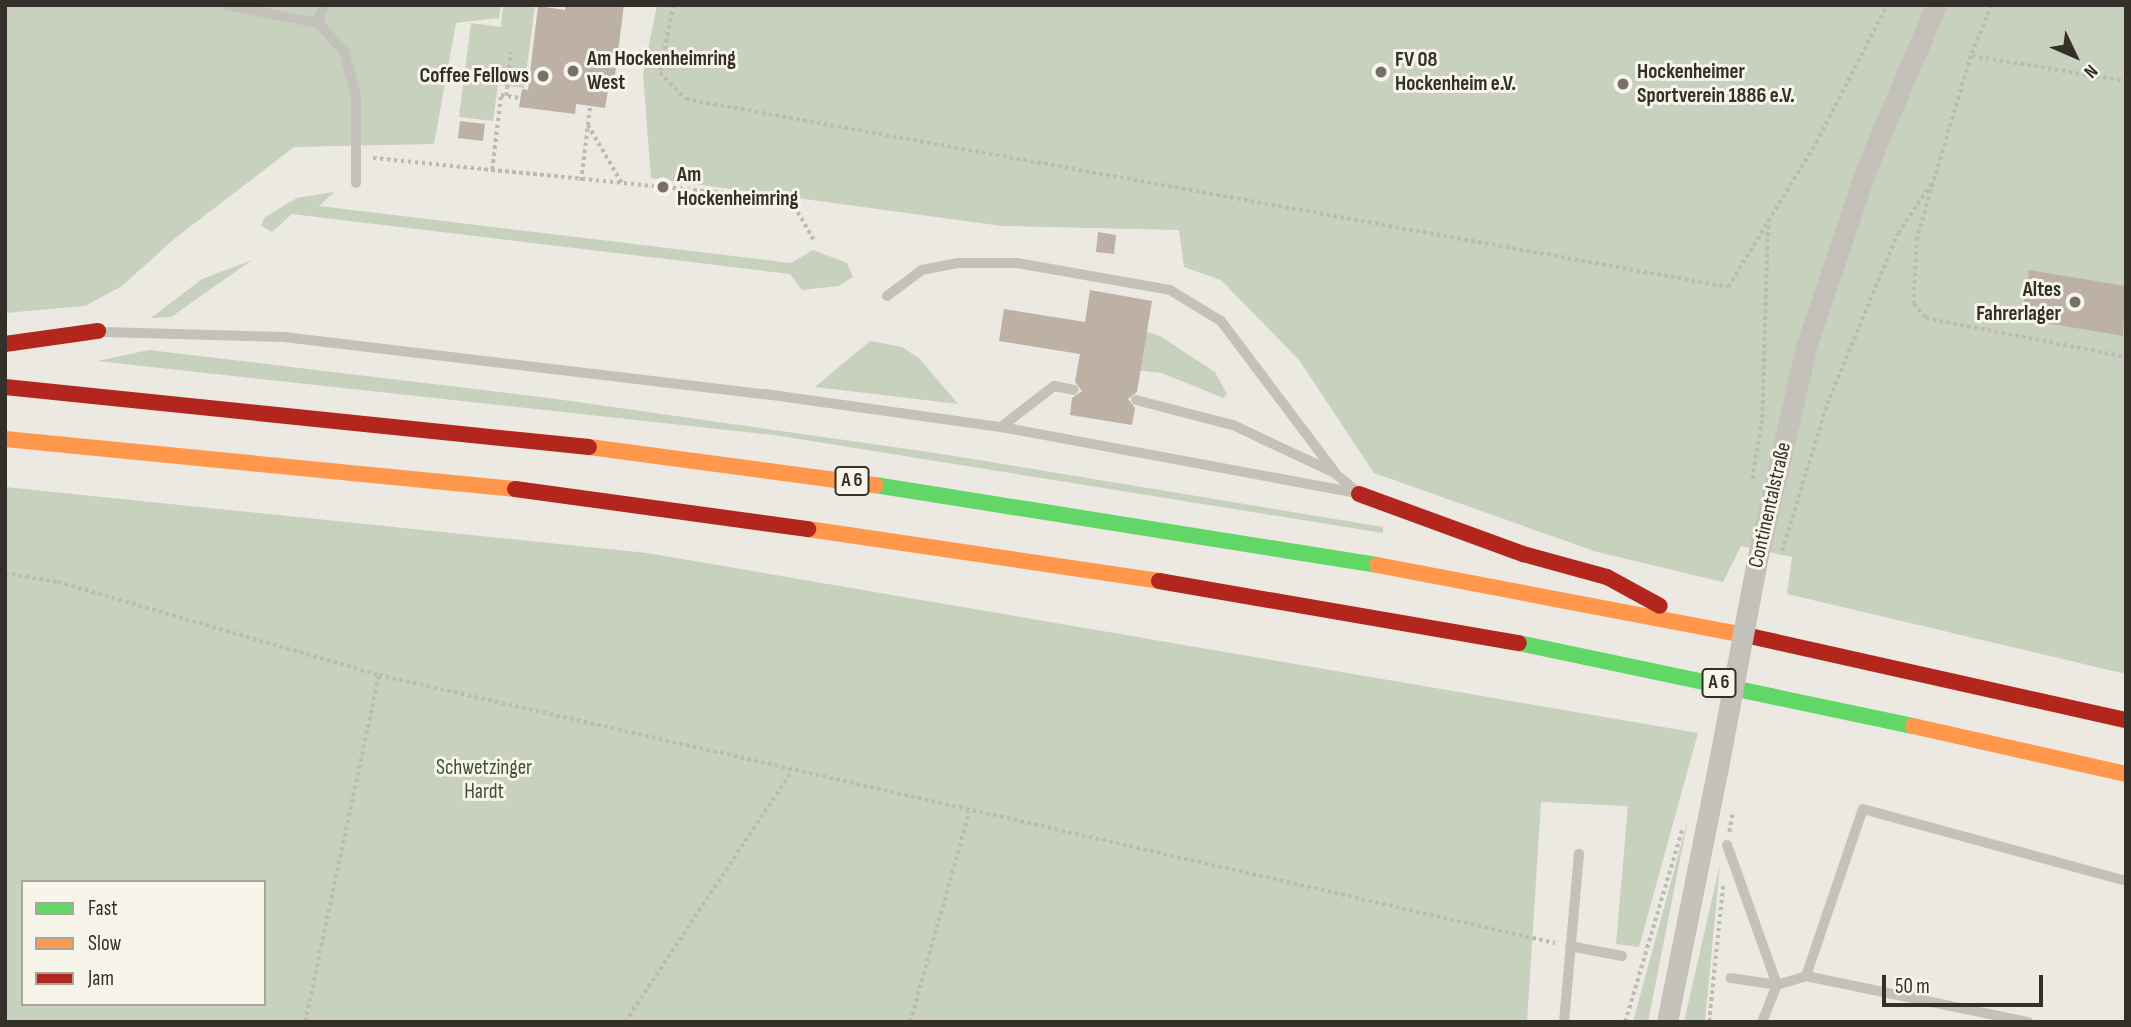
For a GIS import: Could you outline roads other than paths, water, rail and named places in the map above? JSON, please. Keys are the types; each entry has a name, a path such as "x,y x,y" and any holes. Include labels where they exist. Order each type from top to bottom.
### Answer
{"highway":[{"path":"5,344 97,331"},
{"name":"A 6","path":"5,387 516,437 909,489 1285,548 1692,623 2126,720"},
{"name":"A 6","path":"5,439 509,488 1034,560 1392,619 1657,670 2126,774"},
{"path":"1359,494 1523,554 1607,577 1692,623"}],"street":[{"name":"Continentalstraße","path":"1667,1022 1718,767 1768,557 1807,344 1867,167 1936,5"}],"lane":[{"path":"226,5 318,23 344,51 356,96 356,183"},
{"path":"318,23 324,5"},
{"path":"887,296 922,270 958,263 1017,263 1170,290 1221,321 1337,475 1359,494"},
{"path":"97,331 285,337 752,392 1000,427 1304,480 1359,494"},
{"path":"1000,427 1054,386 1074,390"},
{"path":"1136,400 1233,425 1337,475"},
{"path":"1806,976 1863,809 2126,881"},
{"path":"1727,845 1777,985 1762,1022"},
{"path":"1564,1022 1580,854"},
{"path":"1570,946 1622,957"},
{"path":"1731,978 1777,985 1806,976 2028,1022"}],"place":[{"name":"Am Hockenheimring West","path":"573,71"},
{"name":"FV 08 Hockenheim e.V.","path":"1381,72"},
{"name":"Coffee Fellows","path":"543,76"},
{"name":"Hockenheimer Sportverein 1886 e.V.","path":"1623,84"},
{"name":"Am Hockenheimring","path":"663,187"},
{"name":"Altes Fahrerlager","path":"2075,302"}],"park label":[{"name":"Schwetzinger Hardt","path":"484,780"}]}
